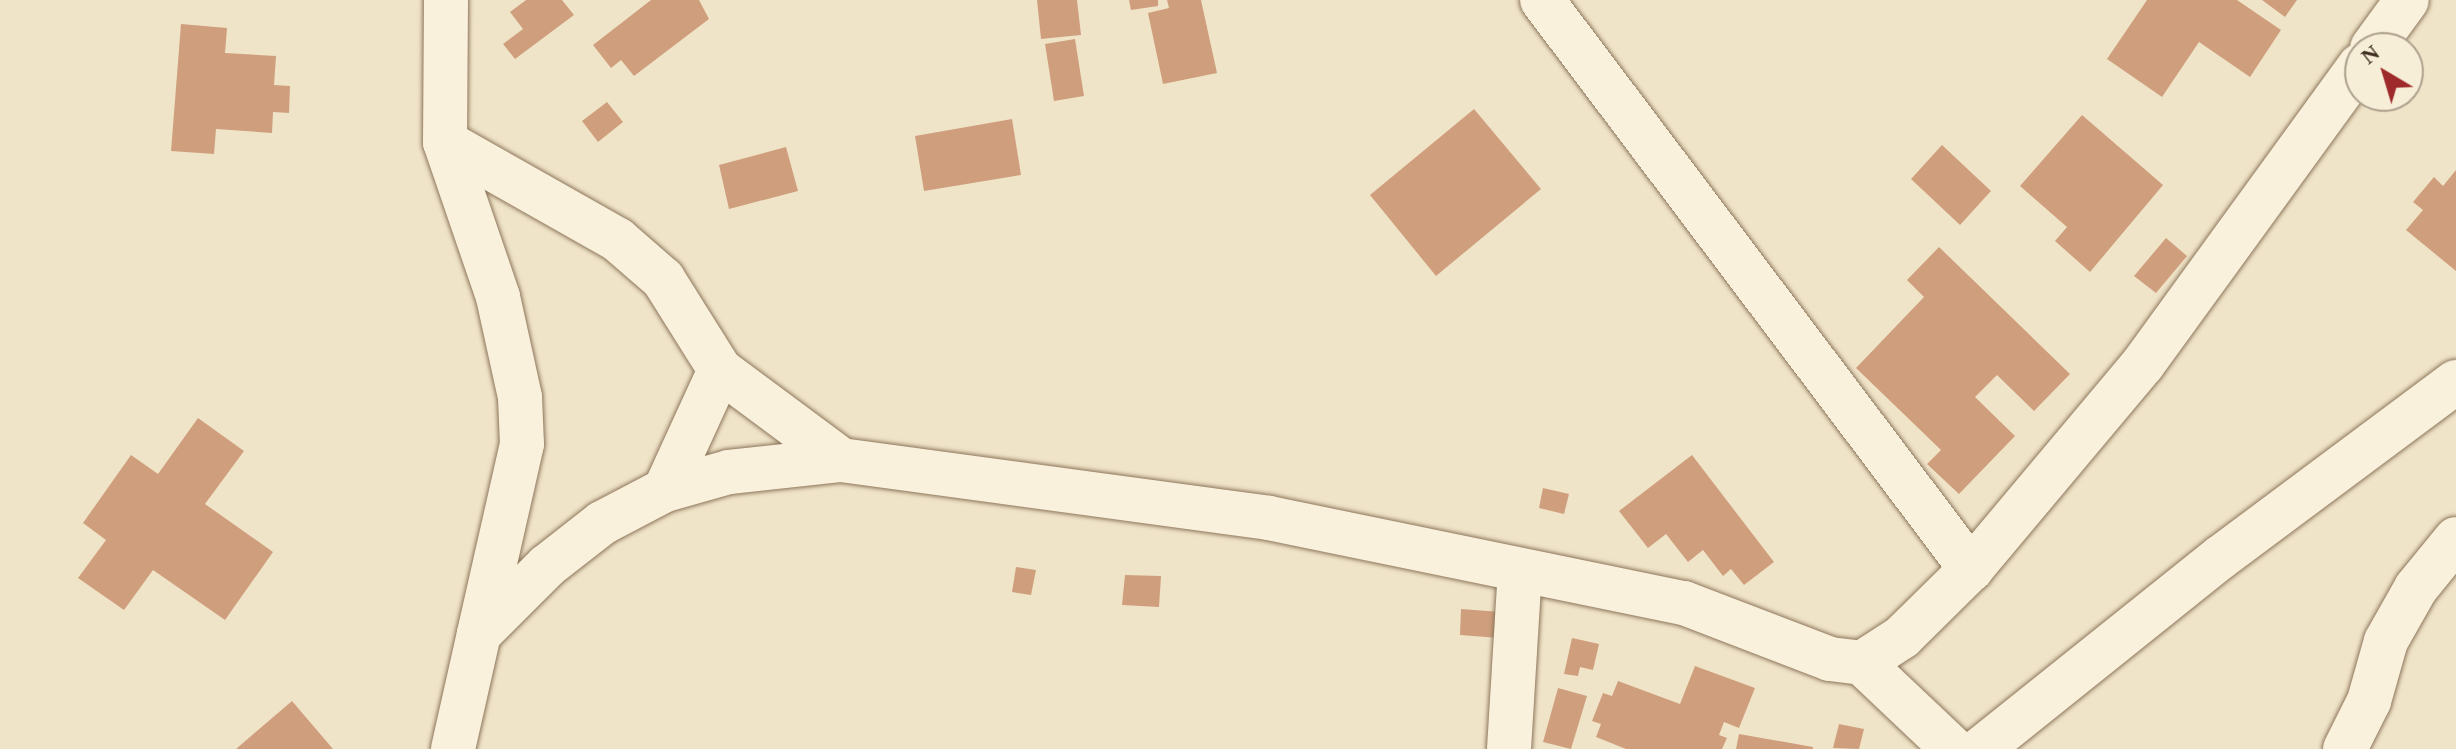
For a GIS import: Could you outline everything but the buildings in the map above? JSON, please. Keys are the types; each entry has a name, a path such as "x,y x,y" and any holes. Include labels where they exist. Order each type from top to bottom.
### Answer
{"street":[{"path":"446,0 445,142 498,297 520,397 522,444 453,749"},
{"path":"1542,0 1971,569"},
{"path":"2384,32 2407,0"},
{"path":"1862,663 1902,637 1971,569 2143,364 2344,87"},
{"path":"445,142 618,240 663,279 720,370 841,460"},
{"path":"665,490 720,370"},
{"path":"1981,749 2221,557 2456,382"},
{"path":"479,634 547,566 602,523 665,490 729,472 841,460 1269,518 1684,603 1830,659 1862,663 1953,749"},
{"path":"2345,749 2369,701 2386,641 2416,588 2456,539"},
{"path":"1509,749 1506,724 1520,571"}]}
